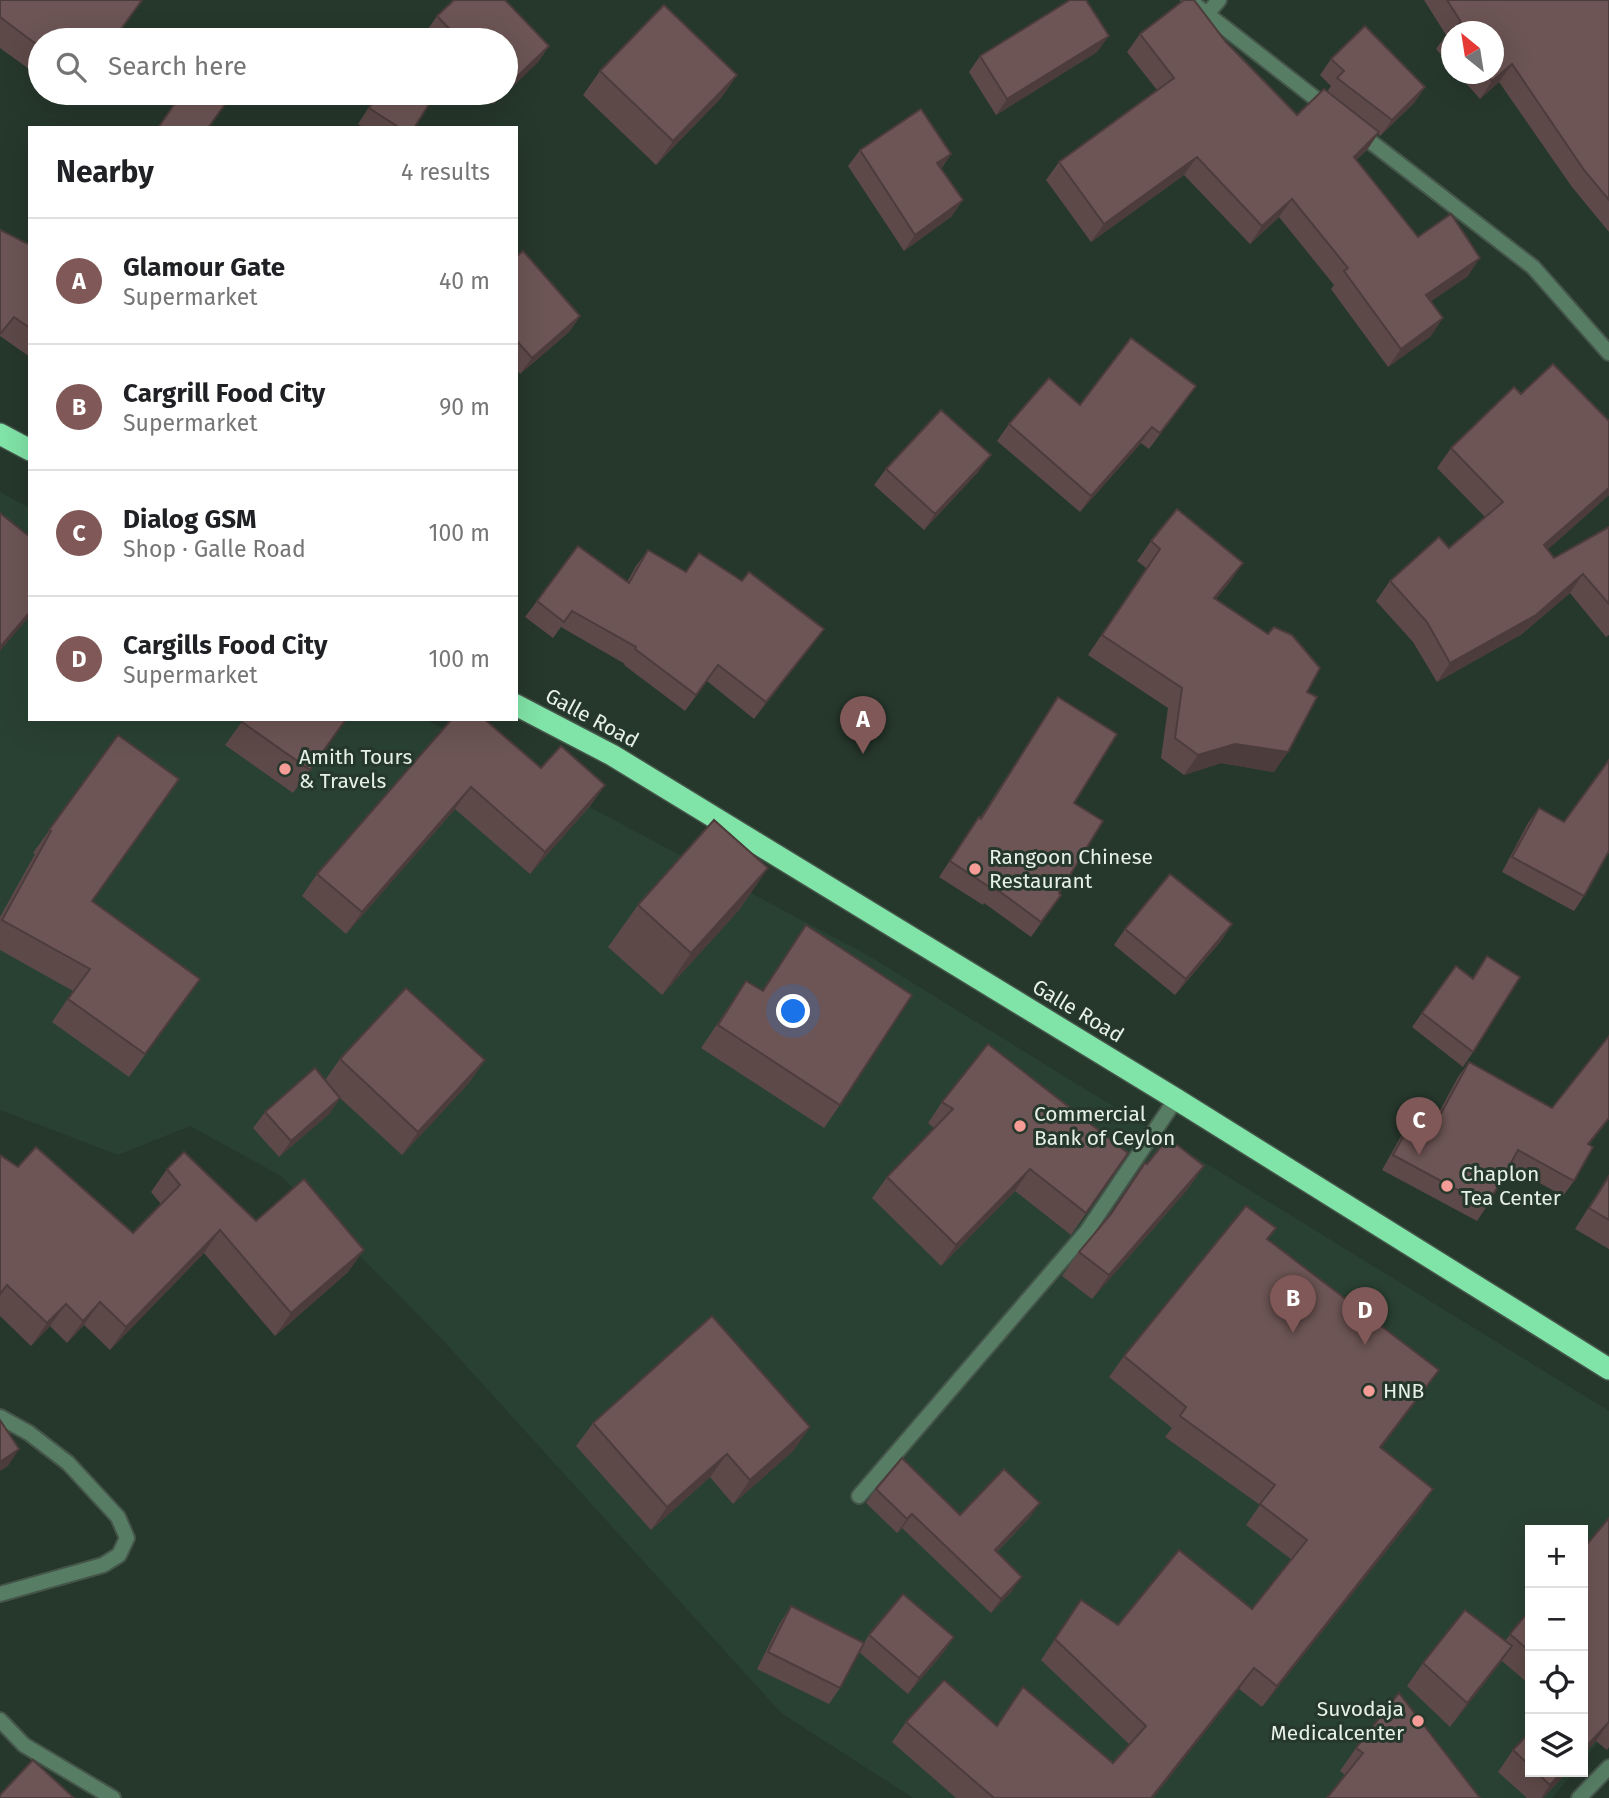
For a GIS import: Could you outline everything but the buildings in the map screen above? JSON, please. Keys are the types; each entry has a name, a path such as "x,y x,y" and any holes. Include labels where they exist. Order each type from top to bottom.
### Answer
{"highway":[{"path":"0,434 28,449"},
{"name":"Galle Road","path":"518,706 612,755 1176,1099 1609,1369"}],"street":[{"path":"1189,0 1533,267 1609,353"},
{"path":"1207,14 1219,0"},
{"path":"859,1496 1087,1231 1176,1099"},
{"path":"0,1417 29,1433 68,1464 118,1517 127,1538 119,1555 103,1565 0,1594"},
{"path":"0,1720 24,1745 113,1798"},
{"path":"1579,1798 1609,1767"}],"shaded area":[{"path":"0,492 28,507 28,721 429,721 869,956 1609,1411 1609,1729 1588,1755 1588,1525 1525,1525 1525,1777 1570,1777 1552,1798 913,1798 781,1713 438,1335 281,1176 190,1126 118,1155 0,1110"}],"place":[{"name":"Glamour Gate","path":"863,754"},
{"name":"Amith Tours & Travels","path":"285,769"},
{"name":"Rangoon Chinese Restaurant","path":"975,869"},
{"name":"Commercial Bank of Ceylon","path":"1020,1126"},
{"name":"Dialog GSM","path":"1419,1155"},
{"name":"Chaplon Tea Center","path":"1447,1186"},
{"name":"Cargrill Food City","path":"1293,1333"},
{"name":"Cargills Food City","path":"1365,1345"},
{"name":"HNB","path":"1369,1391"},
{"name":"Suvodaja Medicalcenter","path":"1418,1721"}]}
